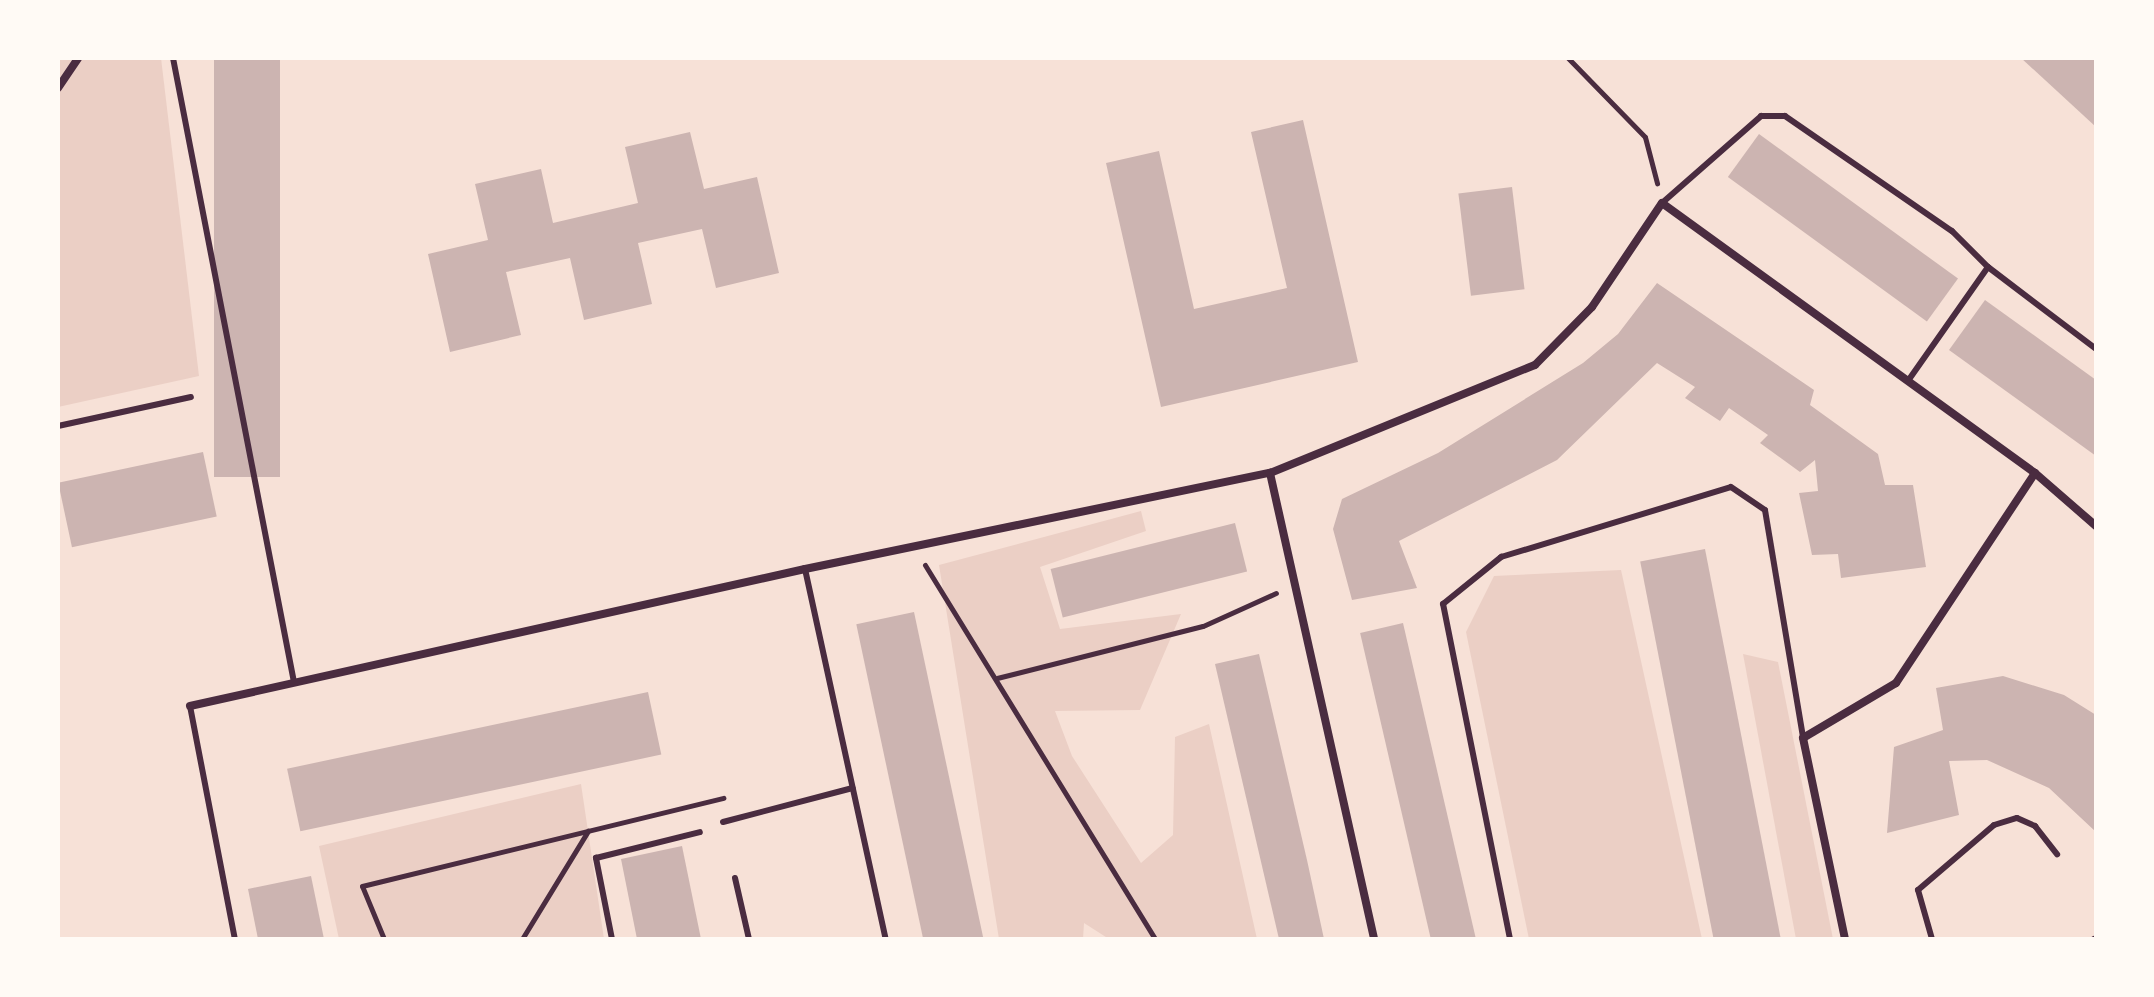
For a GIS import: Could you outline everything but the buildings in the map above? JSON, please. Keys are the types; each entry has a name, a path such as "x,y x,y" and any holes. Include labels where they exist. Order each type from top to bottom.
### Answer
{"street":[{"path":"58,88 78,58"},
{"path":"190,706 805,569 1270,473 1535,365 1592,307 1662,203 2035,473 2096,526"},
{"path":"1270,473 1374,939"},
{"path":"1845,939 1803,738 1896,683 2035,473"}],"lane":[{"path":"173,58 294,682"},
{"path":"1662,203 1761,116 1785,116 1952,231 1988,267 2096,349"},
{"path":"1908,381 1988,267"},
{"path":"58,426 191,397"},
{"path":"1510,939 1443,604 1501,557 1731,487 1765,510 1803,738"},
{"path":"805,569 886,939"},
{"path":"190,706 235,939"},
{"path":"723,822 853,788"},
{"path":"1932,939 1918,890 1994,825 2017,818 2035,826 2057,854"},
{"path":"612,939 596,858 700,832"},
{"path":"735,878 749,939"}],"path":[{"path":"1568,58 1645,137 1662,203"},
{"path":"913,546 1155,939"},
{"path":"997,678 1203,626 1295,585"},
{"path":"384,939 362,886 734,795"},
{"path":"522,939 589,831"}],"shaded area":[{"path":"58,58 161,58 199,376 58,407"},
{"path":"1141,511 1146,531 1040,567 1060,629 1181,614 1140,710 1055,711 1072,756 1141,863 1173,835 1175,737 1209,724 1257,939 1109,939 1084,923 1083,939 999,939 939,565"},
{"path":"1621,570 1702,939 1529,939 1466,632 1494,576"},
{"path":"1743,654 1778,662 1833,939 1796,939"},
{"path":"581,784 604,939 339,939 319,846"}]}
